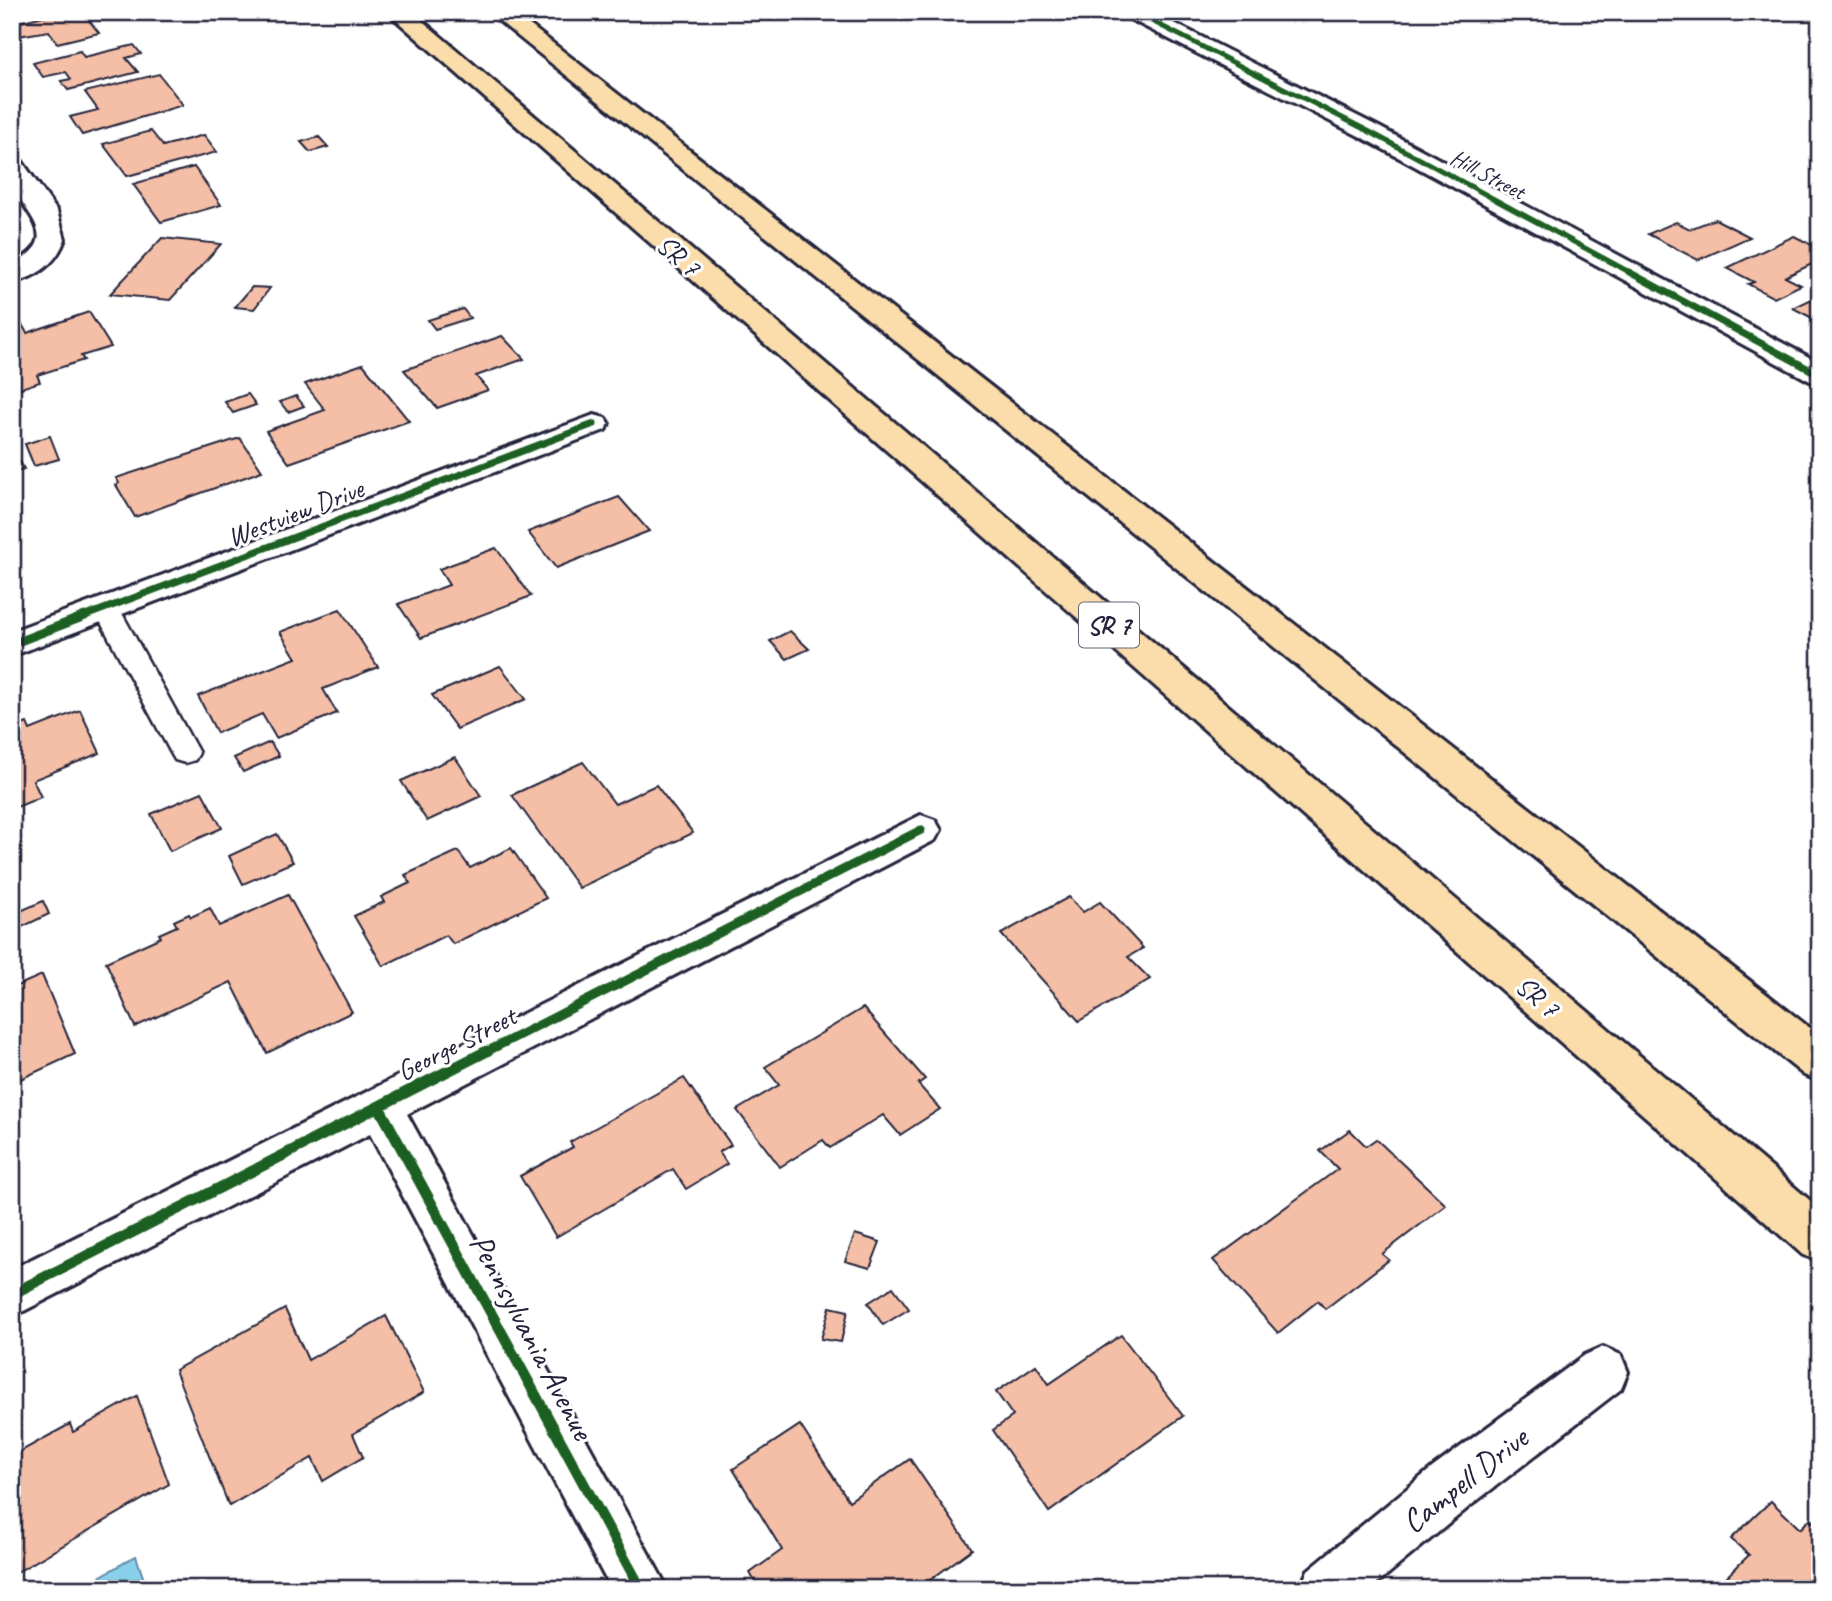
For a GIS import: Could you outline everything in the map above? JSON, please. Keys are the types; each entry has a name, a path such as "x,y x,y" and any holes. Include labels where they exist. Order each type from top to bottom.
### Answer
{"highway":[{"name":"SR 7","path":"398,12 1820,1239"},
{"path":"499,12 1820,1062"}],"street":[{"name":"Hill Street","path":"1134,12 1370,132 1820,375"},
{"path":"12,165 50,223 54,236 52,247 38,261 12,275"},
{"name":"Westview Drive","path":"12,644 594,424"},
{"name":"George Street","path":"12,1294 921,830"},
{"name":"Pennsylvania Avenue","path":"379,1107 641,1589"},
{"name":"Campell Drive","path":"1326,1589 1451,1487 1603,1372"}],"lane":[{"path":"106,608 186,753"}],"water":[{"path":"136,1556 147,1589 80,1589 80,1588"}],"building":[{"path":"58,12 87,12 91,18 88,19 99,33 57,43 49,31 12,37 12,24"},
{"path":"134,45 141,54 126,58 138,72 68,90 61,81 71,79 66,72 43,77 33,63 80,51 84,57"},
{"path":"159,74 183,105 82,135 70,117 98,110 85,92"},
{"path":"151,131 163,146 204,135 217,152 127,176 103,144"},
{"path":"319,137 328,147 310,152 301,142"},
{"path":"194,167 221,205 161,222 133,184"},
{"path":"1715,219 1750,237 1698,260 1648,234 1676,222 1690,229"},
{"path":"1794,236 1820,249 1820,260 1785,277 1801,285 1774,298 1748,284 1754,282 1727,268"},
{"path":"162,238 221,244 170,300 110,294"},
{"path":"252,287 270,288 254,309 235,307"},
{"path":"1820,295 1820,322 1793,308"},
{"path":"463,309 470,318 435,329 428,320"},
{"path":"89,312 111,347 81,356 84,360 37,375 40,382 12,391 12,326 21,323 27,333"},
{"path":"502,336 524,359 476,376 488,390 437,408 404,370"},
{"path":"363,364 409,421 289,463 266,431 325,410 305,384"},
{"path":"248,394 256,405 233,413 225,402"},
{"path":"296,396 304,406 288,412 280,402"},
{"path":"50,436 59,459 34,466 25,444"},
{"path":"240,438 262,471 135,517 116,485 119,483 116,478"},
{"path":"12,447 24,469 12,473"},
{"path":"619,497 649,531 556,568 528,532"},
{"path":"496,548 531,596 421,638 398,604 449,585 439,569"},
{"path":"340,609 378,667 323,689 337,713 276,738 262,714 217,733 198,696 296,658 280,632"},
{"path":"790,631 809,649 787,659 770,641"},
{"path":"500,666 526,699 457,729 432,695"},
{"path":"80,710 100,753 33,780 41,797 12,809 12,729 27,723 30,730"},
{"path":"270,742 279,756 243,772 234,758"},
{"path":"455,757 481,796 427,821 401,781"},
{"path":"583,762 615,804 656,785 693,833 579,888 512,795"},
{"path":"202,792 222,828 170,851 151,814"},
{"path":"277,834 293,862 243,884 229,856"},
{"path":"511,848 546,898 453,944 446,935 383,966 354,916 384,902 381,897 410,883 405,875 458,851 470,868"},
{"path":"288,895 352,1012 267,1053 231,982 135,1027 106,962 161,937 159,934 177,926 174,921 189,914 191,917 210,908 219,926"},
{"path":"1069,897 1083,912 1100,902 1143,948 1128,957 1150,979 1079,1021 1001,934"},
{"path":"43,901 49,914 22,927 16,913"},
{"path":"42,975 75,1054 12,1083 12,988"},
{"path":"863,1008 925,1079 918,1084 940,1109 900,1135 883,1115 830,1148 823,1140 780,1167 737,1110 779,1085 765,1067"},
{"path":"684,1078 731,1145 719,1152 727,1164 686,1189 673,1169 556,1237 520,1176 573,1147 570,1142"},
{"path":"1350,1130 1366,1146 1376,1139 1446,1205 1382,1254 1389,1260 1325,1309 1318,1301 1278,1333 1213,1260 1338,1169 1320,1151"},
{"path":"855,1234 880,1242 870,1268 845,1261"},
{"path":"893,1287 909,1309 883,1325 868,1303"},
{"path":"830,1307 848,1311 841,1342 821,1339"},
{"path":"285,1309 308,1360 386,1316 424,1392 353,1434 363,1457 323,1481 312,1458 229,1506 175,1370"},
{"path":"1121,1335 1183,1416 1049,1512 993,1430 1013,1416 996,1392 1036,1365 1049,1384"},
{"path":"137,1396 169,1484 12,1575 12,1456 70,1424 73,1432"},
{"path":"800,1425 849,1501 910,1459 972,1549 918,1589 759,1589 750,1573 782,1550 733,1469"},
{"path":"1771,1501 1800,1529 1810,1519 1820,1529 1820,1589 1714,1589 1749,1555 1731,1539"}],"cycle path":[{"path":"1134,12 1370,132 1820,375"},
{"path":"12,644 594,424"},
{"path":"12,1294 921,830"},
{"path":"379,1107 641,1589"}]}
